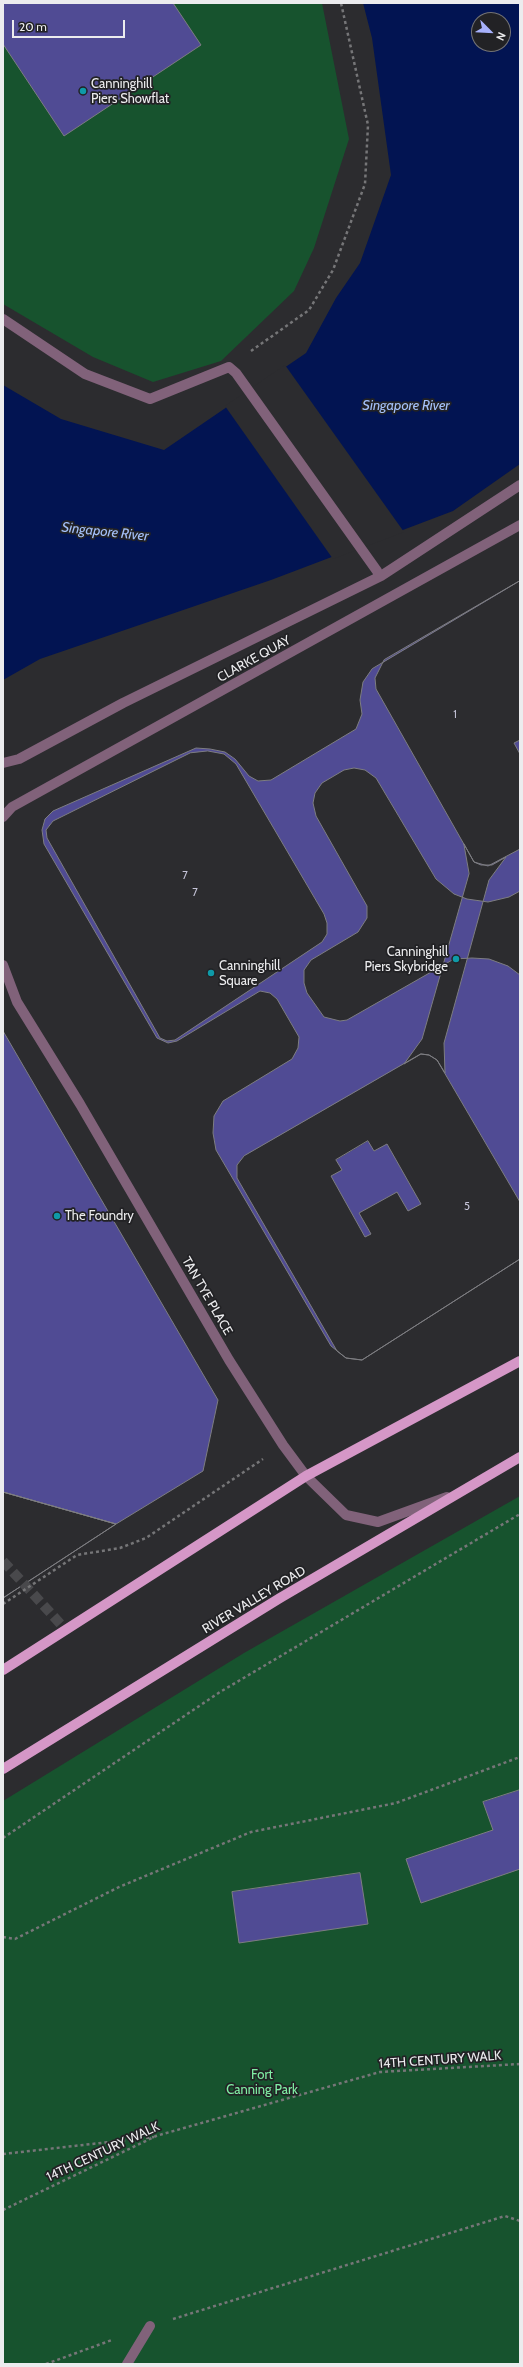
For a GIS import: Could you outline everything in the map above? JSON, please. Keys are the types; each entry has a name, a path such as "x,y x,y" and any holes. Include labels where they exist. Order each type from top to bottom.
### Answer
{"main road":[{"path":"3,1670 306,1476 520,1361"},
{"name":"RIVER VALLEY ROAD","path":"3,1769 280,1598 468,1490 520,1457"}],"street":[{"path":"3,319 85,374 150,399 232,370 377,571"},
{"name":"CLARKE QUAY","path":"3,763 19,759 123,703 381,576 520,485"},
{"name":"CLARKE QUAY","path":"3,817 12,807 520,525"},
{"name":"TAN TYE PLACE","path":"3,965 18,1002 80,1104 229,1360 283,1445 306,1476 346,1515 378,1522 468,1490"},
{"path":"127,2364 150,2326"}],"path":[{"path":"232,370 309,310 333,270 365,184 368,125 341,3"},
{"path":"3,1604 77,1556 120,1548 146,1538 283,1445"},
{"path":"3,1838 220,1692 520,1514"},
{"path":"3,1937 16,1939 119,1887 252,1832 396,1803 520,1757"},
{"name":"14TH CENTURY WALK","path":"3,2210 156,2136 380,2072 520,2064"},
{"path":"3,2154 156,2136"},
{"path":"46,2364 150,2326 506,2216 520,2221"}],"green space":[{"path":"3,3 322,3 349,139 314,248 294,291 221,361 153,382 93,357 3,304"},
{"name":"Fort Canning Park","path":"520,1496 520,2364 3,2364 3,1801 244,1653"}],"water":[{"name":"Singapore River","path":"363,3 520,3 520,464 453,511 271,580 40,659 3,680 3,385 61,419 164,450 306,353 336,298 360,263 391,175 372,38"}],"pier":[{"path":"285,365 404,532 333,559 225,406"}],"building":[{"name":"Canninghill Piers Showflat","path":"3,3 173,3 201,45 64,136 3,44"},
{"name":"Canninghill Square","path":"520,581 520,891 509,897 488,902 467,899 454,894 436,879 376,778 365,770 354,768 344,770 322,783 315,793 313,803 316,816 367,906 367,918 358,932 311,960 304,970 304,983 307,993 324,1017 340,1021 347,1020 454,959 489,959 508,966 520,975 520,1259 362,1360 346,1358 331,1346 216,1150 213,1133 214,1116 223,1101 292,1059 298,1048 299,1037 277,999 270,993 260,991 177,1041 168,1043 157,1038 44,844 42,830 45,819 53,811 196,748 225,752 235,759 249,776 258,781 271,780 356,729 362,714 360,700 363,682 372,669"},
{"path":"520,581 520,740 514,743 520,754 520,849 488,866 474,862 376,689 375,678 384,660"},
{"path":"208,751 224,754 236,764 324,914 327,923 327,934 322,942 175,1040 167,1041 160,1038 47,838 46,830 53,821 190,753"},
{"name":"Canninghill Piers Skybridge","path":"464,844 474,862 481,865 492,865 506,857 489,880 444,1043 445,1073 437,1060 429,1055 421,1054 404,1064 422,1039 469,874"},
{"name":"The Foundry","path":"3,1031 218,1400 203,1471 116,1524 3,1492"},
{"path":"421,1054 429,1055 437,1060 520,1202 520,1259 362,1360 346,1358 337,1351 237,1178 237,1165 244,1156","holes":["368,1141 374,1151 387,1144 421,1204 408,1211 397,1192 359,1213 371,1234 365,1237 331,1176 342,1170 336,1160"]},
{"path":"3,1492 116,1524 3,1598"},
{"path":"3,1492 116,1524 3,1598"},
{"path":"520,1790 520,1869 421,1903 406,1859 493,1830 483,1802"},
{"path":"360,1873 368,1924 239,1943 232,1892"}],"tunnel":[{"path":"3,1561 66,1630"}],"place":[{"name":"Canninghill Piers Showflat","path":"83,91"},
{"name":"Canninghill Piers Skybridge","path":"456,959"},
{"name":"Canninghill Square","path":"211,973"},
{"name":"The Foundry","path":"57,1216"}]}
